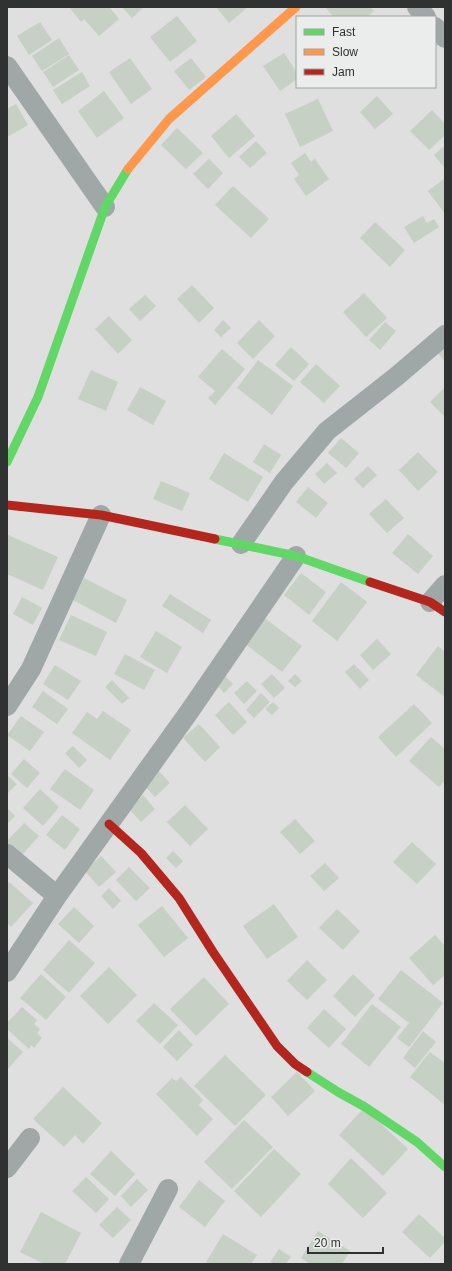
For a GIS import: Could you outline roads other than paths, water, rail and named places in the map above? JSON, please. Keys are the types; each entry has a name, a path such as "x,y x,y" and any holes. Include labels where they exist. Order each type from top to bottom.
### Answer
{"street":[{"path":"7,462 38,397 105,207 127,170 169,119 296,7"},
{"path":"417,7 425,16"},
{"path":"436,28 445,38"},
{"path":"7,66 105,207"},
{"path":"241,544 284,482 327,430 397,376 445,335"},
{"path":"7,505 100,515 296,556 438,607 445,585"},
{"path":"7,706 31,669 100,515"},
{"path":"7,972 57,896 189,712 296,556"},
{"path":"109,824 141,853 179,898 217,958 277,1046 295,1064 338,1092 365,1107 417,1142 445,1167"},
{"path":"7,854 57,896"},
{"path":"7,1168 30,1138"},
{"path":"129,1264 168,1189"}]}
